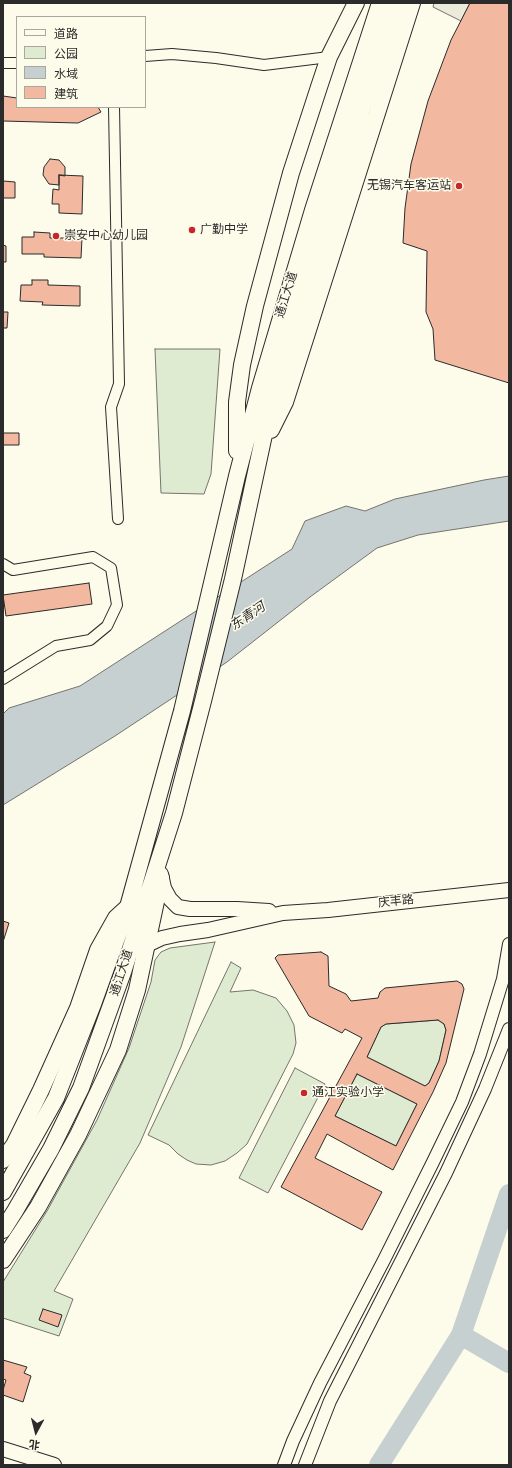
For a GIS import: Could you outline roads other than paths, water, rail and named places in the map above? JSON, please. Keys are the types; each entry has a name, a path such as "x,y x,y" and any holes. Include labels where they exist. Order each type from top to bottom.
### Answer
{"main road":[{"path":"237,476 237,402 242,365 255,306 291,173 329,57 356,3"},
{"name":"通江大道","path":"3,1192 56,1098 93,1004 128,907 182,711 237,476 260,388 313,210 380,3"},
{"name":"通江大道","path":"3,1230 50,1149 82,1088 123,972 159,860 174,813 233,579 274,388 396,3"},
{"path":"259,457 284,402 412,3"},
{"path":"159,860 161,878 170,899 178,907 190,909 237,909 283,913"},
{"path":"3,1260 38,1207 74,1141 118,1050 137,990 161,878"},
{"name":"庆丰路","path":"283,913 328,910 509,890"},
{"path":"3,1160 8,1143 42,1090 78,1008 98,950 116,918 128,907"},
{"path":"123,972 135,956 147,944 162,938 208,930 283,913"},
{"path":"3,1449 54,1465"}],"street":[{"path":"146,56 172,54 216,58 264,66 329,57"},
{"path":"3,63 16,64"},
{"path":"114,108 119,384 111,407 118,519"},
{"path":"3,564 13,570 93,557 111,568 117,605 108,626 90,640 56,646 3,679"},
{"path":"284,1465 293,1441 320,1382 384,1260 462,1102 480,1054 503,979 509,944"},
{"path":"305,1465 330,1401 446,1173 485,1089 509,1028"}],"water":[{"name":"东青河","path":"509,476 509,521 418,535 377,548 310,597 227,662 115,736 3,805 3,714 9,708 80,686 292,549 305,521 346,506 365,511 395,499"}],"waterway":[{"path":"379,1465 461,1335 509,1194"},
{"path":"461,1335 509,1363"}],"place":[{"name":"无锡汽车客运站","path":"459,186"},
{"name":"广勤中学","path":"192,230"},
{"name":"崇安中心幼儿园","path":"56,236"},
{"name":"通江实验小学","path":"304,1093"}]}
